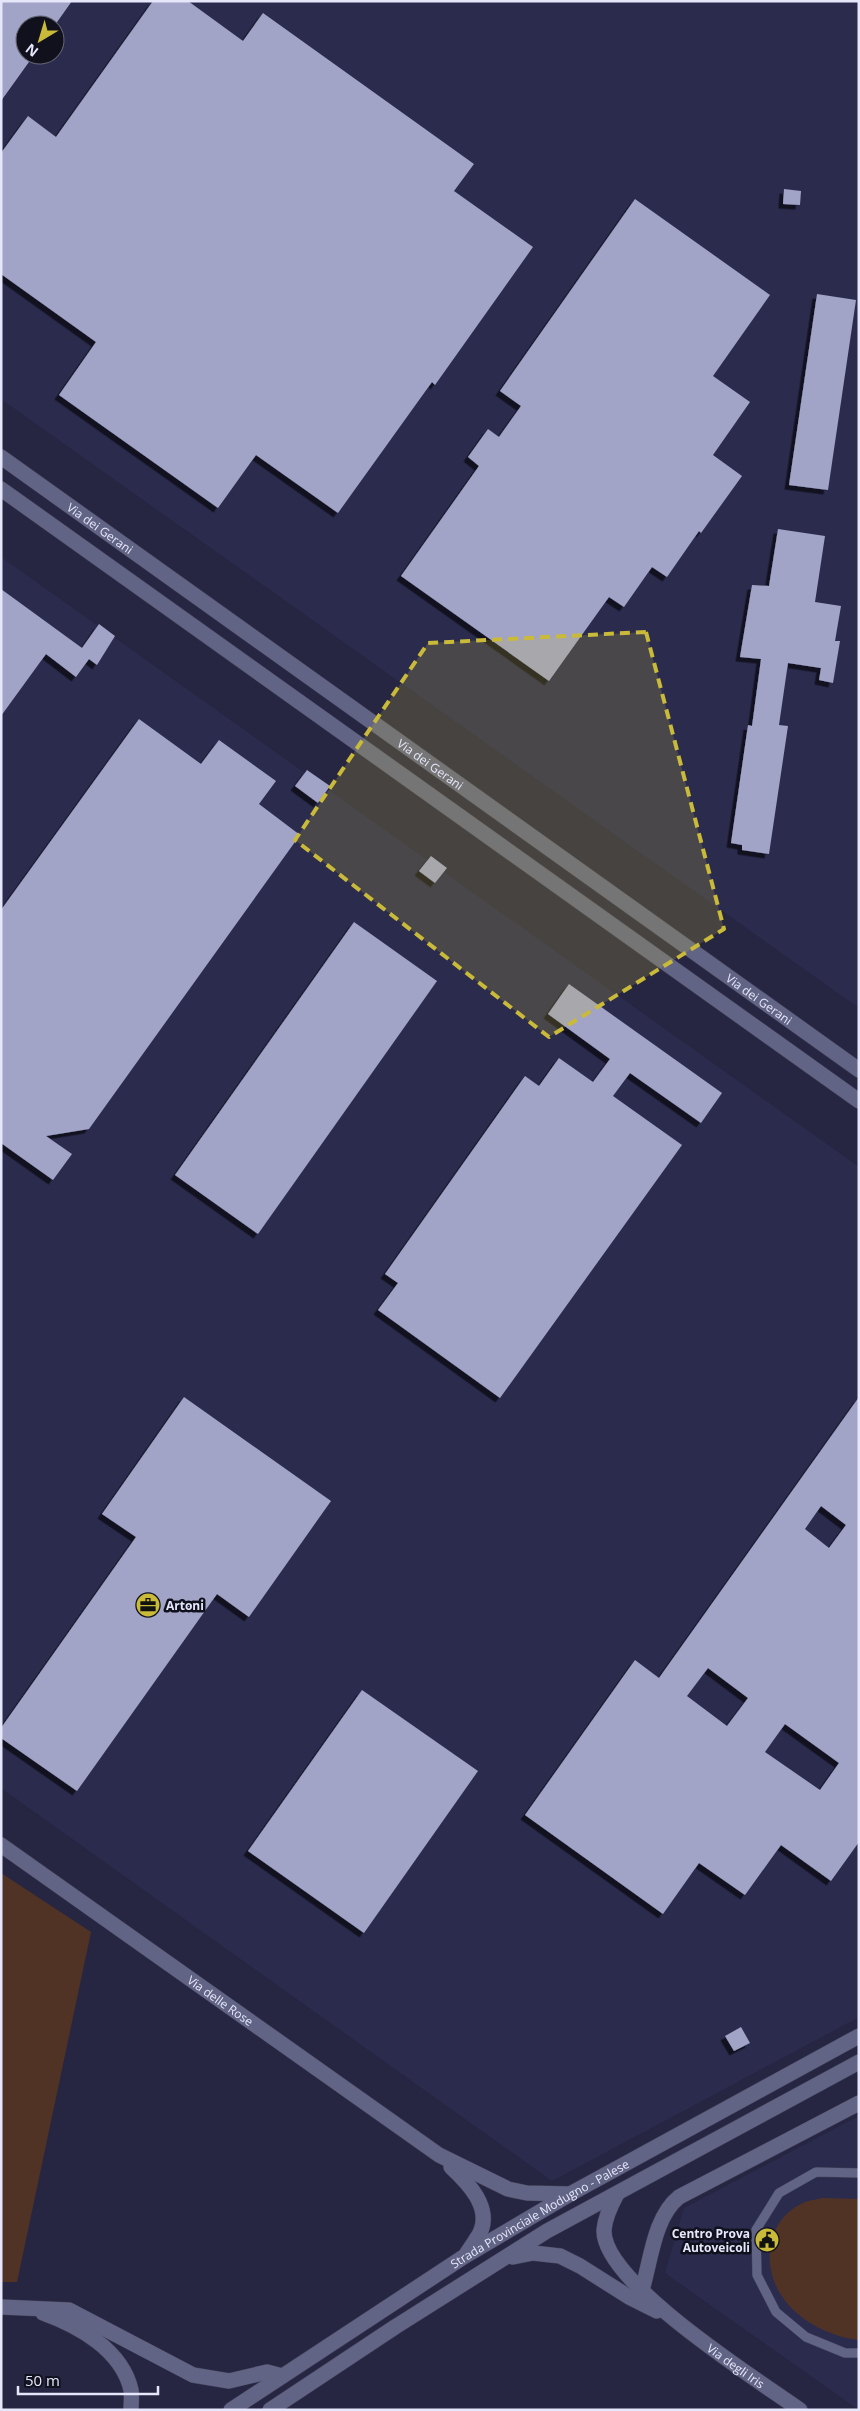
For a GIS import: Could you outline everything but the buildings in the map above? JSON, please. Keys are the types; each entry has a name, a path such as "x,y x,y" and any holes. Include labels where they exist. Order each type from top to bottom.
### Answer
{"street":[{"name":"Via dei Gerani","path":"1,457 859,1070"},
{"name":"Via dei Gerani","path":"1,489 859,1101"},
{"name":"Via delle Rose","path":"1,1845 439,2155"},
{"name":"Strada Provinciale Modugno - Palese","path":"231,2410 465,2256 570,2194 859,2036"},
{"name":"Strada Provinciale Modugno - Palese","path":"270,2410 395,2327 547,2231 859,2062"},
{"path":"642,2290 662,2216 669,2205 679,2197 859,2103"},
{"path":"439,2155 508,2189 527,2193 570,2194"},
{"path":"439,2155 475,2194 484,2215 480,2233 465,2256"},
{"path":"617,2194 609,2210 604,2231 611,2254 642,2290 675,2321"},
{"path":"504,2258 533,2253 560,2256 675,2321"},
{"path":"1,2307 69,2310 193,2375 229,2381 267,2372 282,2376"},
{"path":"30,2308 69,2322 97,2341 118,2362 131,2390 131,2410"},
{"name":"Via degli Iris","path":"675,2321 800,2410"}],"lane":[{"path":"859,2173 816,2172 779,2193 756,2230 757,2274 776,2312 806,2337 845,2353 859,2353"}],"highlighted area":[{"path":"646,632 724,929 549,1037 295,840 428,643"}],"shaded area":[{"path":"1,1 859,1 859,1008 1,399"},
{"path":"1,557 859,1167 859,2017 552,2181 1,1788"},
{"path":"1,1873 91,1932 17,2282 1,2282"},
{"name":"Centro Prova Autoveicoli","path":"859,2116 859,2410 665,2273 684,2208"},
{"path":"821,2198 859,2199 859,2340 826,2331 815,2326 796,2312 781,2295 771,2270 771,2243 775,2231 782,2220 791,2210 803,2203"}],"place":[{"name":"Artoni","path":"148,1605"},
{"name":"Centro Prova Autoveicoli","path":"767,2240"}]}
